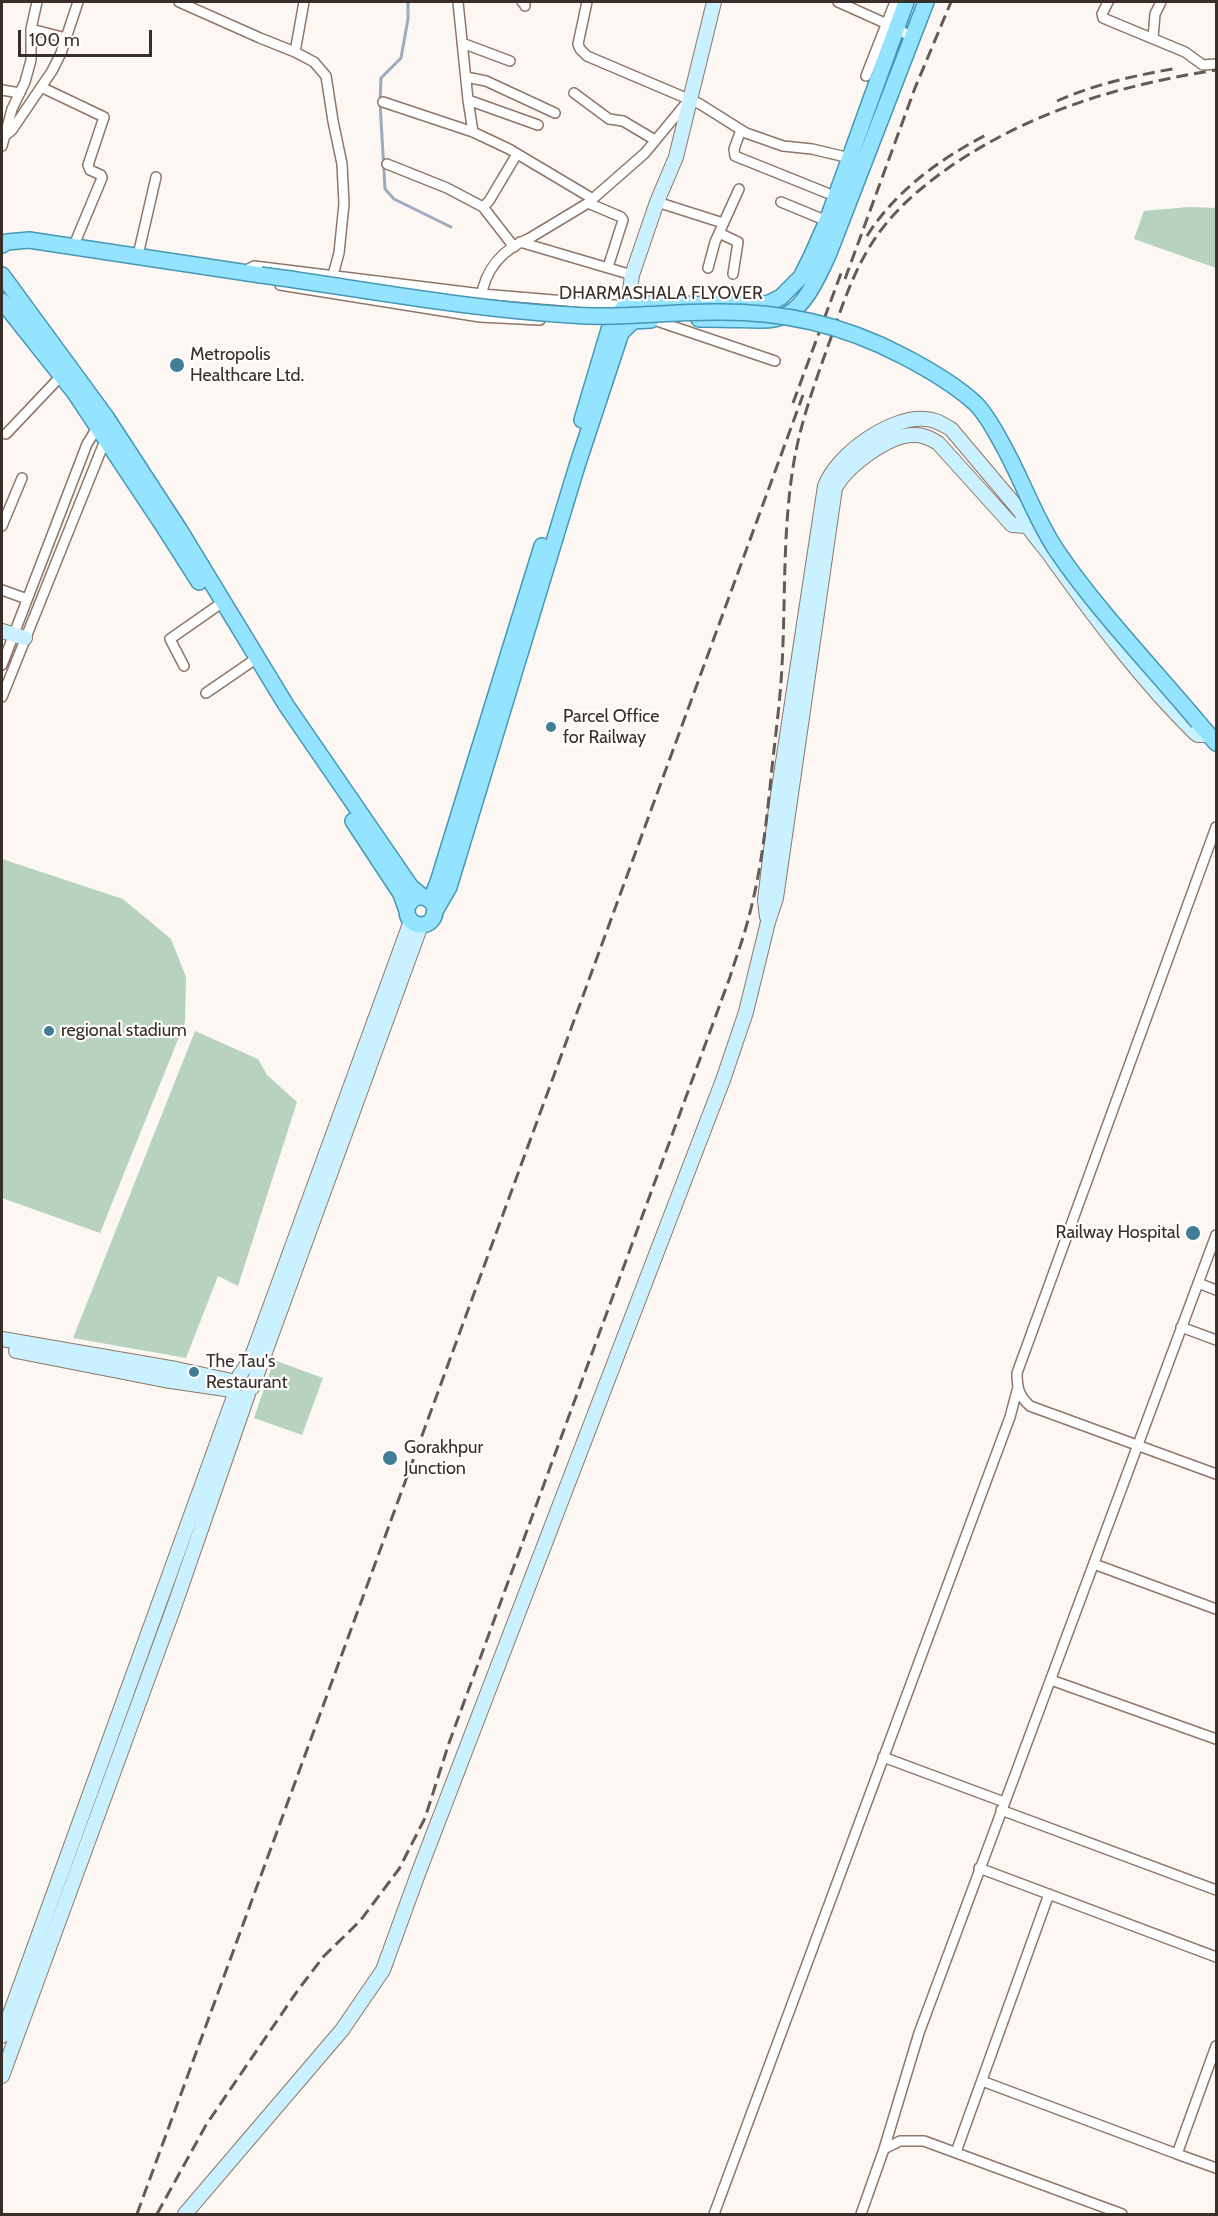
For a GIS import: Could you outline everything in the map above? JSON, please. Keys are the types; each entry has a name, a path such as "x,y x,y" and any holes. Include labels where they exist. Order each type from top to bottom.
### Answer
{"main road":[{"path":"413,919 431,920 429,904 438,882 611,323 627,306 769,303 781,297 801,277 827,221 850,158 891,26 906,2"},
{"path":"429,904 449,887 577,466 621,333 633,321 712,319 765,321 784,318 797,308 817,279 829,253 926,2"},
{"path":"2,231 28,240"},
{"path":"2,245 7,242 28,240"},
{"name":"DHARMASHALA FLYOVER","path":"28,240 457,303 573,316 765,313 831,325 872,340 934,374 975,404 986,417 1012,461 1045,532 1057,551 1110,618 1213,739"},
{"path":"2,275 106,428 219,605 401,894 413,919"},
{"path":"2,301 61,376 106,428"},
{"path":"254,661 411,887 429,904"},
{"path":"413,919 409,903 415,898 429,904"}],"street":[{"path":"6,135 12,130 52,71 78,2"},
{"path":"179,2 314,62 326,76 342,164 344,204 339,253 333,275"},
{"path":"294,52 304,2"},
{"path":"458,2 473,132"},
{"path":"587,2 578,44 583,53 690,99 741,130 783,146 803,147 850,158"},
{"path":"611,323 480,317 251,280 243,272 254,266 482,294 627,306 632,274 657,202 676,157 714,2"},
{"path":"838,2 913,38"},
{"path":"866,76 891,26 895,2"},
{"path":"1108,2 1102,14 1103,18 1185,51 1203,65 1216,64"},
{"path":"1153,38 1155,14 1161,2"},
{"path":"2,146 12,109 31,60 33,3"},
{"path":"31,29 66,38"},
{"path":"462,43 510,61"},
{"path":"466,77 486,81 555,113"},
{"path":"41,87 104,117 88,165 90,170 101,175 102,178 74,245"},
{"path":"2,90 20,93"},
{"path":"574,93 609,119 623,121 655,140"},
{"path":"480,317 482,294 490,269 503,255 590,201 645,153 690,99"},
{"path":"468,100 538,124"},
{"path":"383,102 473,132 517,154 590,201 621,217 623,220 608,267"},
{"path":"741,130 734,148 735,156 827,193"},
{"path":"483,207 489,201 517,154"},
{"path":"387,164 447,188 483,207 517,245 632,274"},
{"path":"138,255 156,177"},
{"path":"708,268 719,233 738,189"},
{"path":"657,202 723,223"},
{"path":"782,202 827,221"},
{"path":"719,233 738,242 733,274"},
{"path":"654,320 775,361"},
{"path":"6,434 61,376"},
{"path":"768,922 765,900 776,808 823,494 829,475 847,453 872,436 912,419 926,418 951,429 1021,512 1026,526 1139,671 1198,735 1213,739"},
{"path":"2,665 87,444 106,428"},
{"path":"2,696 13,635 106,428"},
{"path":"185,2214 342,2030 383,1970 723,1080 746,1012 776,898 833,496 841,478 874,450 900,437 915,435 928,438 938,443 1011,525 1026,526"},
{"path":"2,526 22,478"},
{"path":"2,590 27,599"},
{"path":"184,666 170,639 219,605"},
{"path":"206,693 254,661"},
{"path":"1216,827 1017,1373 1018,1393 1030,1406 1216,1474"},
{"path":"2,2036 413,919"},
{"path":"861,2214 884,2150 919,2033 1216,1235"},
{"path":"1198,1283 1216,1290"},
{"path":"1181,1327 1216,1340"},
{"path":"2,1339 176,1369 240,1387"},
{"path":"2,1348 164,1380 240,1387"},
{"path":"2,2076 174,1607 240,1387"},
{"path":"714,2214 1010,1417 1018,1387"},
{"path":"1094,1564 1216,1609"},
{"path":"1051,1680 1216,1739"},
{"path":"883,1757 1216,1890"},
{"path":"979,1868 1216,1958"},
{"path":"956,2152 1049,1894"},
{"path":"1177,2154 1216,2046"},
{"path":"982,2081 1216,2168"},
{"path":"884,2150 900,2141 924,2141 1122,2214"}],"green space":[{"path":"1189,207 1216,208 1216,268 1134,239 1144,211"},
{"path":"2,859 123,899 171,939 186,977 185,1022 100,1233 2,1198"},
{"path":"195,1031 258,1059 267,1075 297,1102 238,1286 218,1276 186,1358 73,1338"},
{"path":"274,1360 323,1378 302,1435 254,1418"}],"waterway":[{"path":"408,2 408,19 401,58 381,78 380,102 385,189 394,199 451,227"}],"railway":[{"path":"845,279 915,88 951,2"},
{"path":"1057,101 1116,81 1178,68"},
{"path":"157,2214 206,2125 298,1990 324,1956 360,1921 399,1869 425,1818 449,1743 730,977 754,898 766,824 781,682 785,552 795,458 802,425 817,378 842,305 859,265 882,228 901,207 945,170 988,143 1018,127 1082,102 1147,83 1216,70"},
{"path":"867,236 891,205 920,178 952,155 986,135"},
{"path":"793,403 843,268"},
{"path":"137,2214 803,395"}],"place":[{"name":"Metropolis Healthcare Ltd.","path":"177,365"},
{"name":"Parcel Office for Railway","path":"551,727"},
{"name":"regional stadium","path":"49,1031"},
{"name":"Railway Hospital","path":"1193,1233"},
{"name":"The Tau's Restaurant","path":"194,1372"},
{"name":"Gorakhpur Junction","path":"390,1458"}]}
